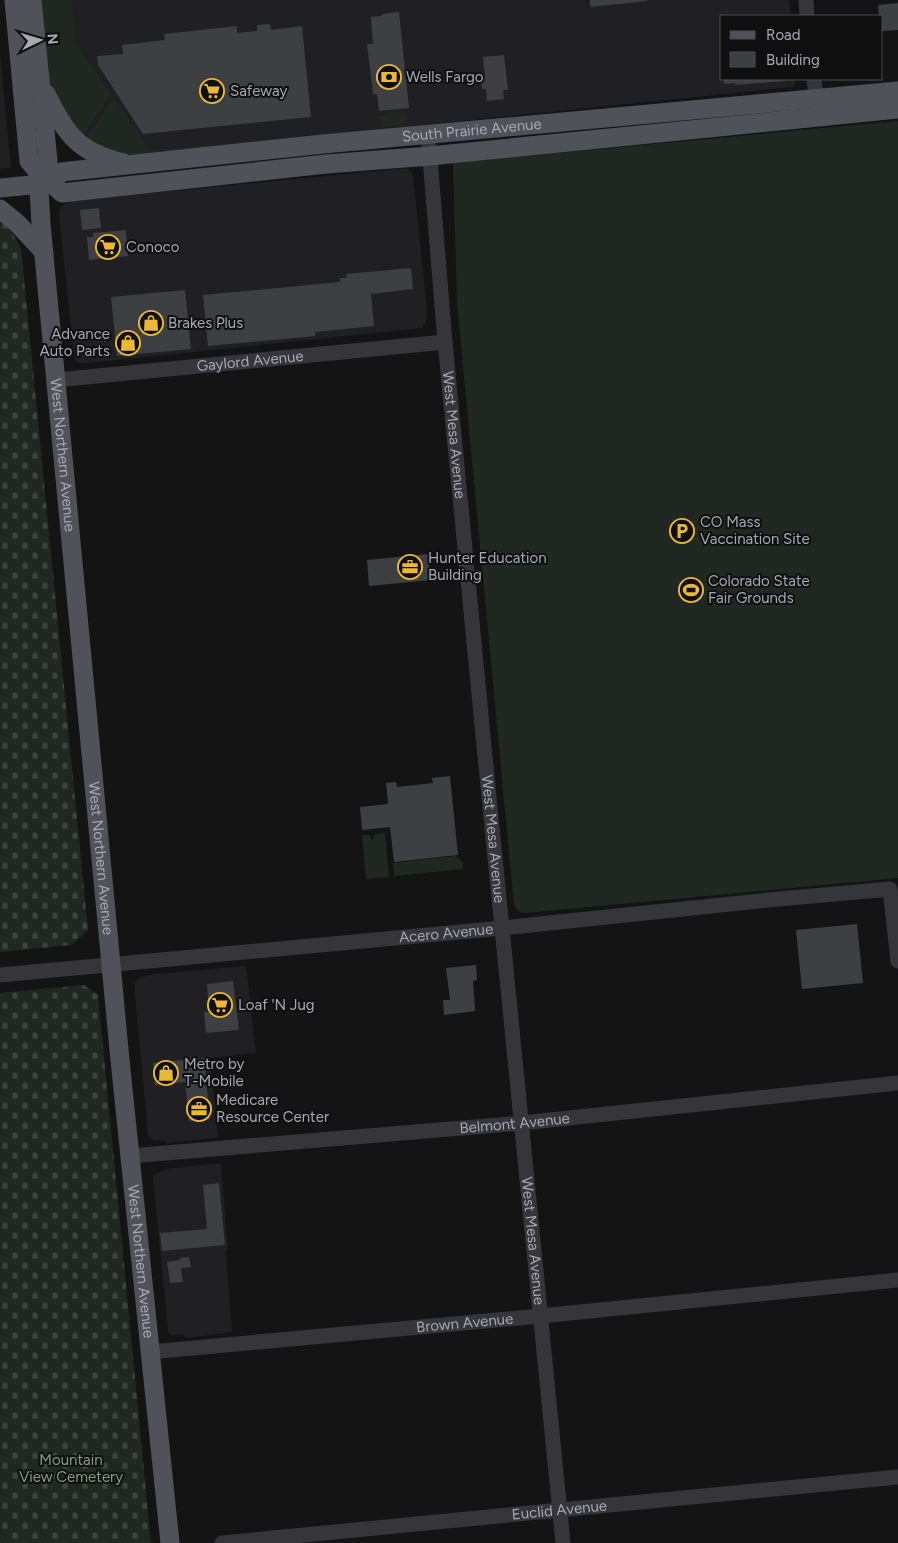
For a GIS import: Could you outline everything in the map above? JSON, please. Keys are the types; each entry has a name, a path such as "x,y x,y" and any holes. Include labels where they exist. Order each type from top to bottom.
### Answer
{"main road":[{"name":"West Northern Avenue","path":"14,0 29,161 42,180"},
{"name":"West Northern Avenue","path":"32,0 48,161 42,180 44,252 111,965 170,1543"},
{"path":"40,82 60,123 78,143 91,152 113,161 132,165"},
{"name":"South Prairie Avenue","path":"0,188 42,180 60,172 323,144 898,91"},
{"name":"South Prairie Avenue","path":"42,180 62,193 326,164 430,156 898,109"},
{"path":"0,209 17,223 44,252"}],"street":[{"path":"806,0 808,15"},
{"path":"814,80 817,117"},
{"name":"West Mesa Avenue","path":"428,134 445,342 563,1543"},
{"name":"Gaylord Avenue","path":"56,380 445,342"},
{"name":"Acero Avenue","path":"0,975 502,928 890,889 898,961"},
{"name":"Belmont Avenue","path":"130,1156 522,1123 898,1083"},
{"name":"Brown Avenue","path":"150,1352 540,1316 898,1280"},
{"name":"Euclid Avenue","path":"222,1543 898,1477"}],"shaded area":[{"path":"39,0 789,0 791,15 720,15 720,80 796,80 793,87 149,153 109,148 79,132"},
{"path":"0,55 11,168 0,169"},
{"path":"407,168 413,174 427,311 426,322 422,328 88,363 76,361 59,215 60,209 64,205 72,201"},
{"path":"246,966 256,1053 210,1058 218,1138 166,1143 164,1140 155,1141 151,1139 148,1135 134,984 139,978 155,974"},
{"path":"221,1163 232,1332 187,1338 183,1335 170,1335 168,1331 153,1177 166,1169"}],"green space":[{"path":"39,0 72,0 76,44 111,94 82,135 53,97 49,81"},
{"path":"114,98 150,151 278,139 278,143 166,154 165,151 153,152 153,155 119,153 88,140 88,135"},
{"path":"401,111 401,114 406,114 407,118 403,125 382,128 380,116"},
{"name":"Colorado State Fair Grounds","path":"898,121 898,878 525,913 518,911 514,905 457,302 453,163"},
{"path":"0,220 9,228 21,248 88,930 72,945 0,952"},
{"path":"385,833 389,877 366,879 362,835 370,835 372,840 374,834"},
{"path":"456,856 463,862 463,869 394,876 393,863"},
{"name":"Mountain View Cemetery","path":"84,985 98,995 151,1543 0,1543 0,993"}],"building":[{"path":"590,0 647,0 647,1 590,7"},
{"path":"898,3 898,30 883,31 883,15 879,15 878,5"},
{"name":"Wells Fargo","path":"399,12 409,108 379,111 377,94 373,94 367,44 373,44 371,17"},
{"name":"Safeway","path":"270,24 271,30 302,26 311,117 143,134 98,65 97,56 123,54 122,45 165,40 164,34 237,26 237,33 257,31 257,25"},
{"path":"504,55 508,90 503,90 504,99 487,101 486,89 482,89 481,77 485,77 483,57"},
{"path":"724,80 785,80 735,85 735,83 724,84"},
{"name":"Conoco","path":"99,208 101,228 82,230 80,210"},
{"name":"Conoco","path":"126,230 128,256 89,260 87,237 93,237 93,233"},
{"path":"411,268 413,289 371,294 374,326 315,332 315,336 208,346 203,295 340,282 340,278 347,278 346,274"},
{"name":"Brakes Plus","path":"185,290 191,349 117,356 111,297"},
{"path":"428,554 431,580 369,586 367,560"},
{"path":"450,776 458,855 394,862 390,827 362,830 360,807 388,804 386,783 396,782 397,787 433,783 432,778"},
{"path":"857,924 863,983 802,989 796,930"},
{"path":"476,965 477,980 473,981 475,1011 444,1015 443,1000 450,1000 446,968"},
{"path":"233,981 239,1030 206,1033 204,1012 209,1012 207,984"},
{"path":"204,1058 210,1119 189,1121 185,1082 155,1085 153,1063"},
{"path":"219,1183 225,1245 162,1251 160,1233 207,1229 203,1185"},
{"path":"189,1257 191,1267 181,1268 183,1282 170,1283 167,1262"}],"place":[{"name":"Wells Fargo","path":"389,77"},
{"name":"Safeway","path":"212,91"},
{"name":"Conoco","path":"108,247"},
{"name":"Brakes Plus","path":"151,323"},
{"name":"Advance Auto Parts","path":"128,343"},
{"name":"CO Mass Vaccination Site","path":"682,531"},
{"name":"Hunter Education Building","path":"410,567"},
{"name":"Colorado State Fair Grounds","path":"691,590"},
{"name":"Loaf 'N Jug","path":"220,1005"},
{"name":"Metro by T-Mobile","path":"166,1073"},
{"name":"Medicare Resource Center","path":"199,1109"}]}
